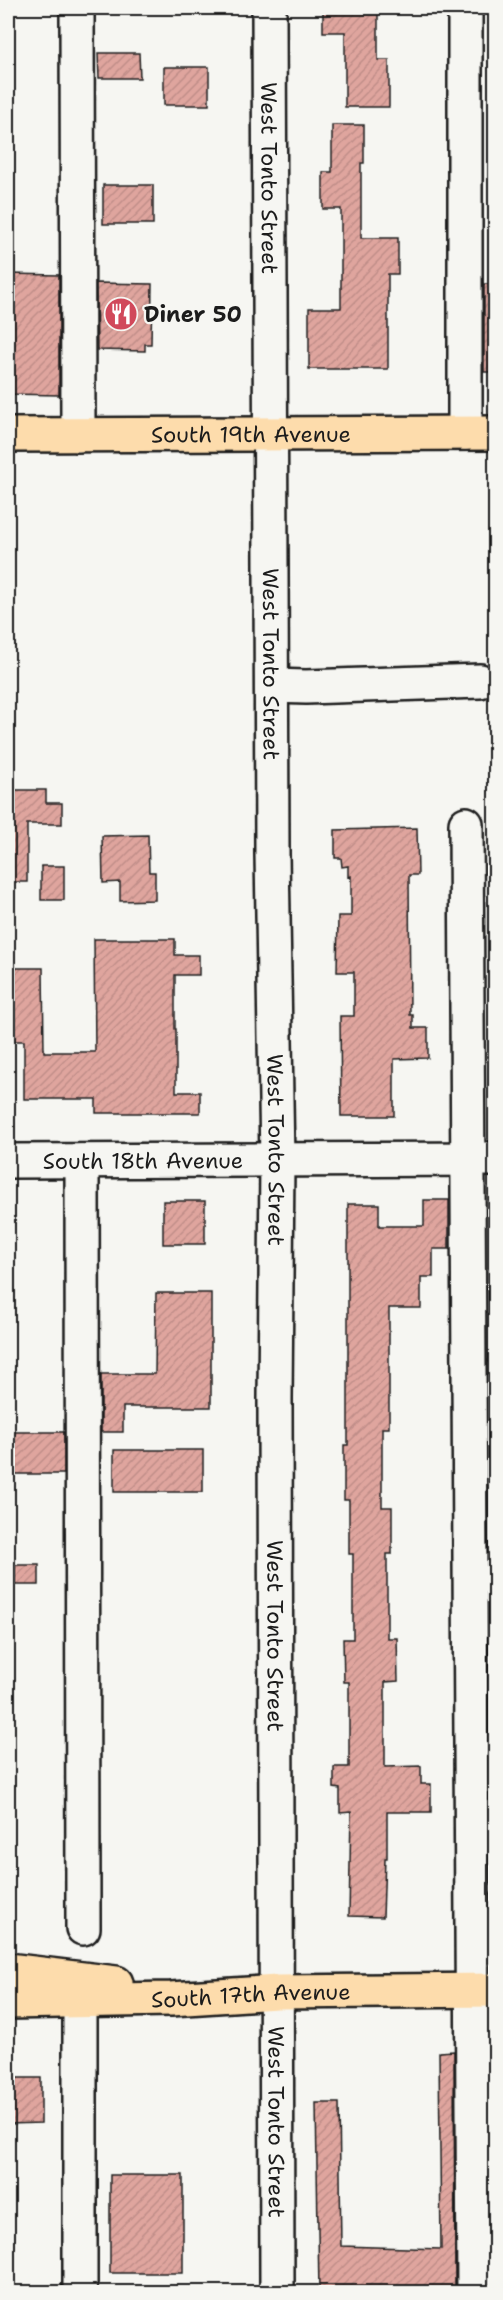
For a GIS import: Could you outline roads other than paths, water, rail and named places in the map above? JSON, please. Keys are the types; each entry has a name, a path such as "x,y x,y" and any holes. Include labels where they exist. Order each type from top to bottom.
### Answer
{"main road":[{"name":"South 19th Avenue","path":"8,435 480,433"},
{"path":"8,1970 116,1983 277,1992"},
{"name":"South 17th Avenue","path":"8,2002 171,1999 277,1992 484,1990"}],"street":[{"path":"77,8 78,435"},
{"name":"West Tonto Street","path":"269,8 272,854 277,1161 275,1400 277,2292"},
{"path":"465,8 480,433"},
{"path":"272,686 306,687 480,681"},
{"path":"466,824 481,1159 484,1990 474,2292"},
{"name":"South 18th Avenue","path":"8,1161 481,1159"},
{"path":"82,1161 83,1928"},
{"path":"80,2001 80,2292"}],"place":[{"name":"Diner 50","path":"121,314"}]}
